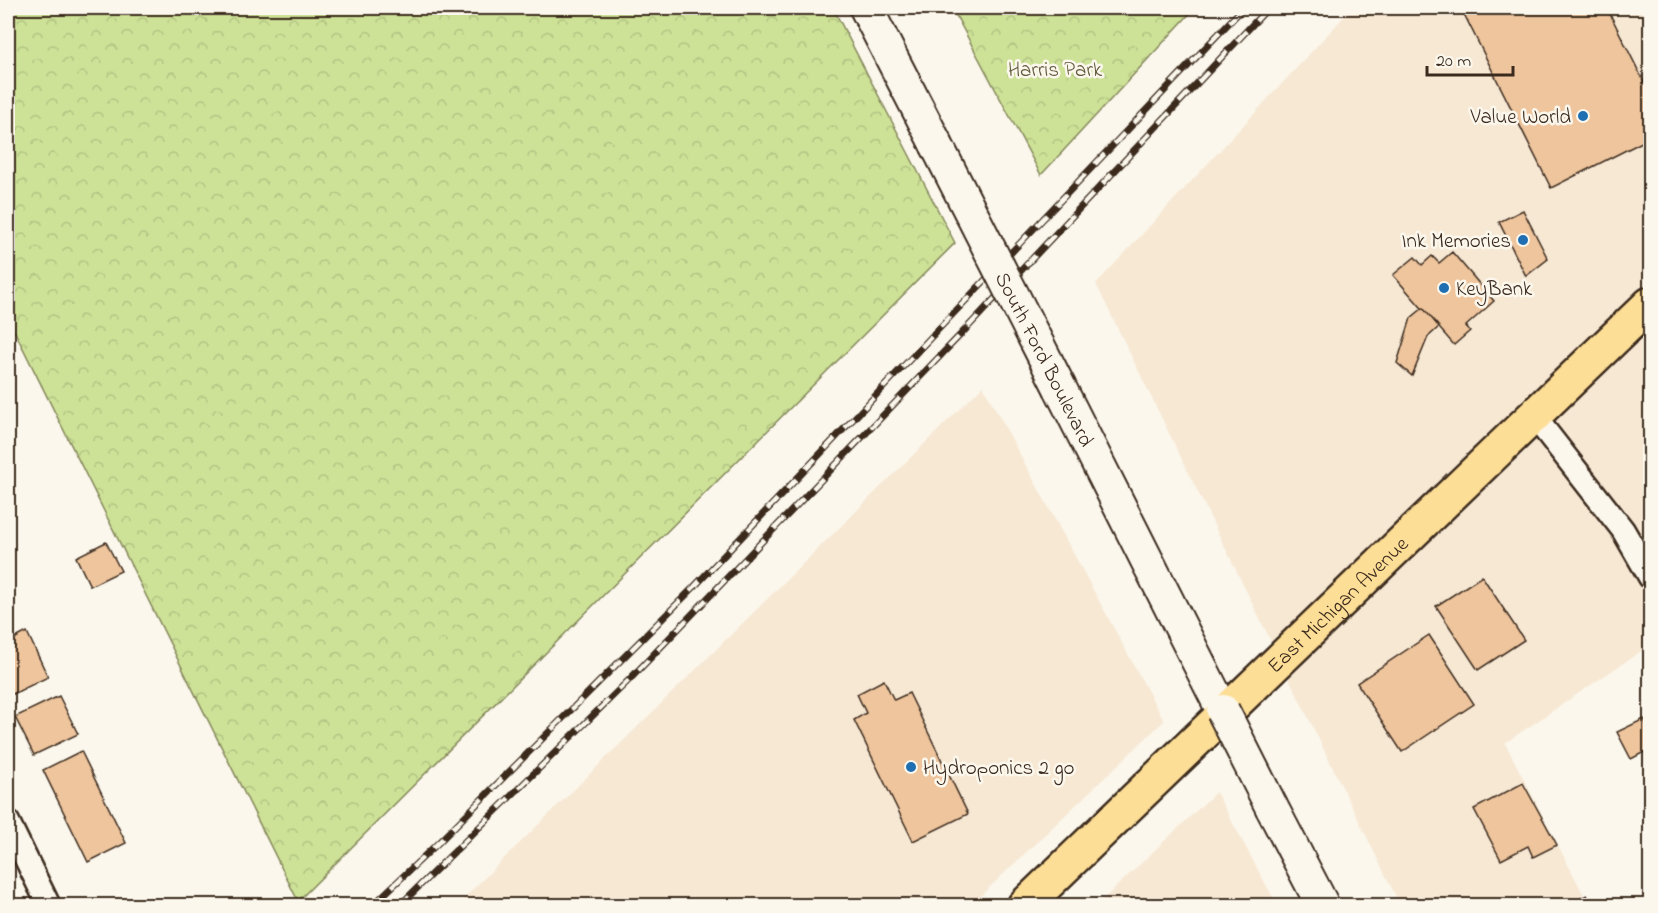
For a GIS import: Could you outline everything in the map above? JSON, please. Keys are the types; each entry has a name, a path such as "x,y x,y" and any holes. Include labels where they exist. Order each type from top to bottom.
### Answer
{"main road":[{"name":"South Ford Boulevard","path":"866,8 1323,906"},
{"name":"East Michigan Avenue","path":"1024,906 1650,304"}],"street":[{"path":"1534,416 1623,530 1650,577"},
{"path":"8,822 49,906"}],"shaded area":[{"path":"1352,8 1650,8 1650,645 1505,743 1589,905 1400,905 1096,284"},
{"path":"983,386 1164,721 971,905 456,906"},
{"path":"1216,792 1277,905 1097,905"}],"green space":[{"path":"8,8 833,8 955,243 298,901 8,318"},
{"name":"Harris Park","path":"952,8 1195,8 1041,175"}],"building":[{"name":"Value World","path":"1461,8 1607,8 1650,94 1650,138 1551,188"},
{"name":"Ink Memories","path":"1523,210 1548,259 1526,276 1499,222"},
{"name":"KeyBank","path":"1452,252 1494,301 1466,326 1470,331 1454,345 1393,275 1415,257 1422,265 1432,256 1439,263"},
{"path":"1423,308 1439,327 1428,337 1412,376 1397,363 1411,318"},
{"path":"106,542 121,571 90,586 76,557"},
{"path":"1482,576 1524,640 1478,670 1436,606"},
{"path":"8,597 15,613 8,617"},
{"path":"27,632 48,677 11,695 8,688 8,642"},
{"path":"1429,635 1474,704 1402,752 1357,683"},
{"name":"Hydroponics 2 go","path":"884,680 894,700 909,693 968,814 913,841 854,720 866,713 857,694"},
{"path":"59,696 78,734 34,755 15,717"},
{"path":"1644,719 1650,732 1650,749 1631,759 1617,732"},
{"path":"81,751 126,843 88,862 43,770"},
{"path":"1523,783 1557,845 1533,857 1528,846 1501,860 1474,809"},
{"path":"1587,895 1593,906 1566,906"}],"railway":[{"path":"372,906 694,587 1243,8"},
{"path":"399,906 630,679 966,329 1268,8"}],"place":[{"name":"Value World","path":"1583,116"},
{"name":"Ink Memories","path":"1523,240"},
{"name":"KeyBank","path":"1444,288"},
{"name":"Hydroponics 2 go","path":"911,767"}]}
